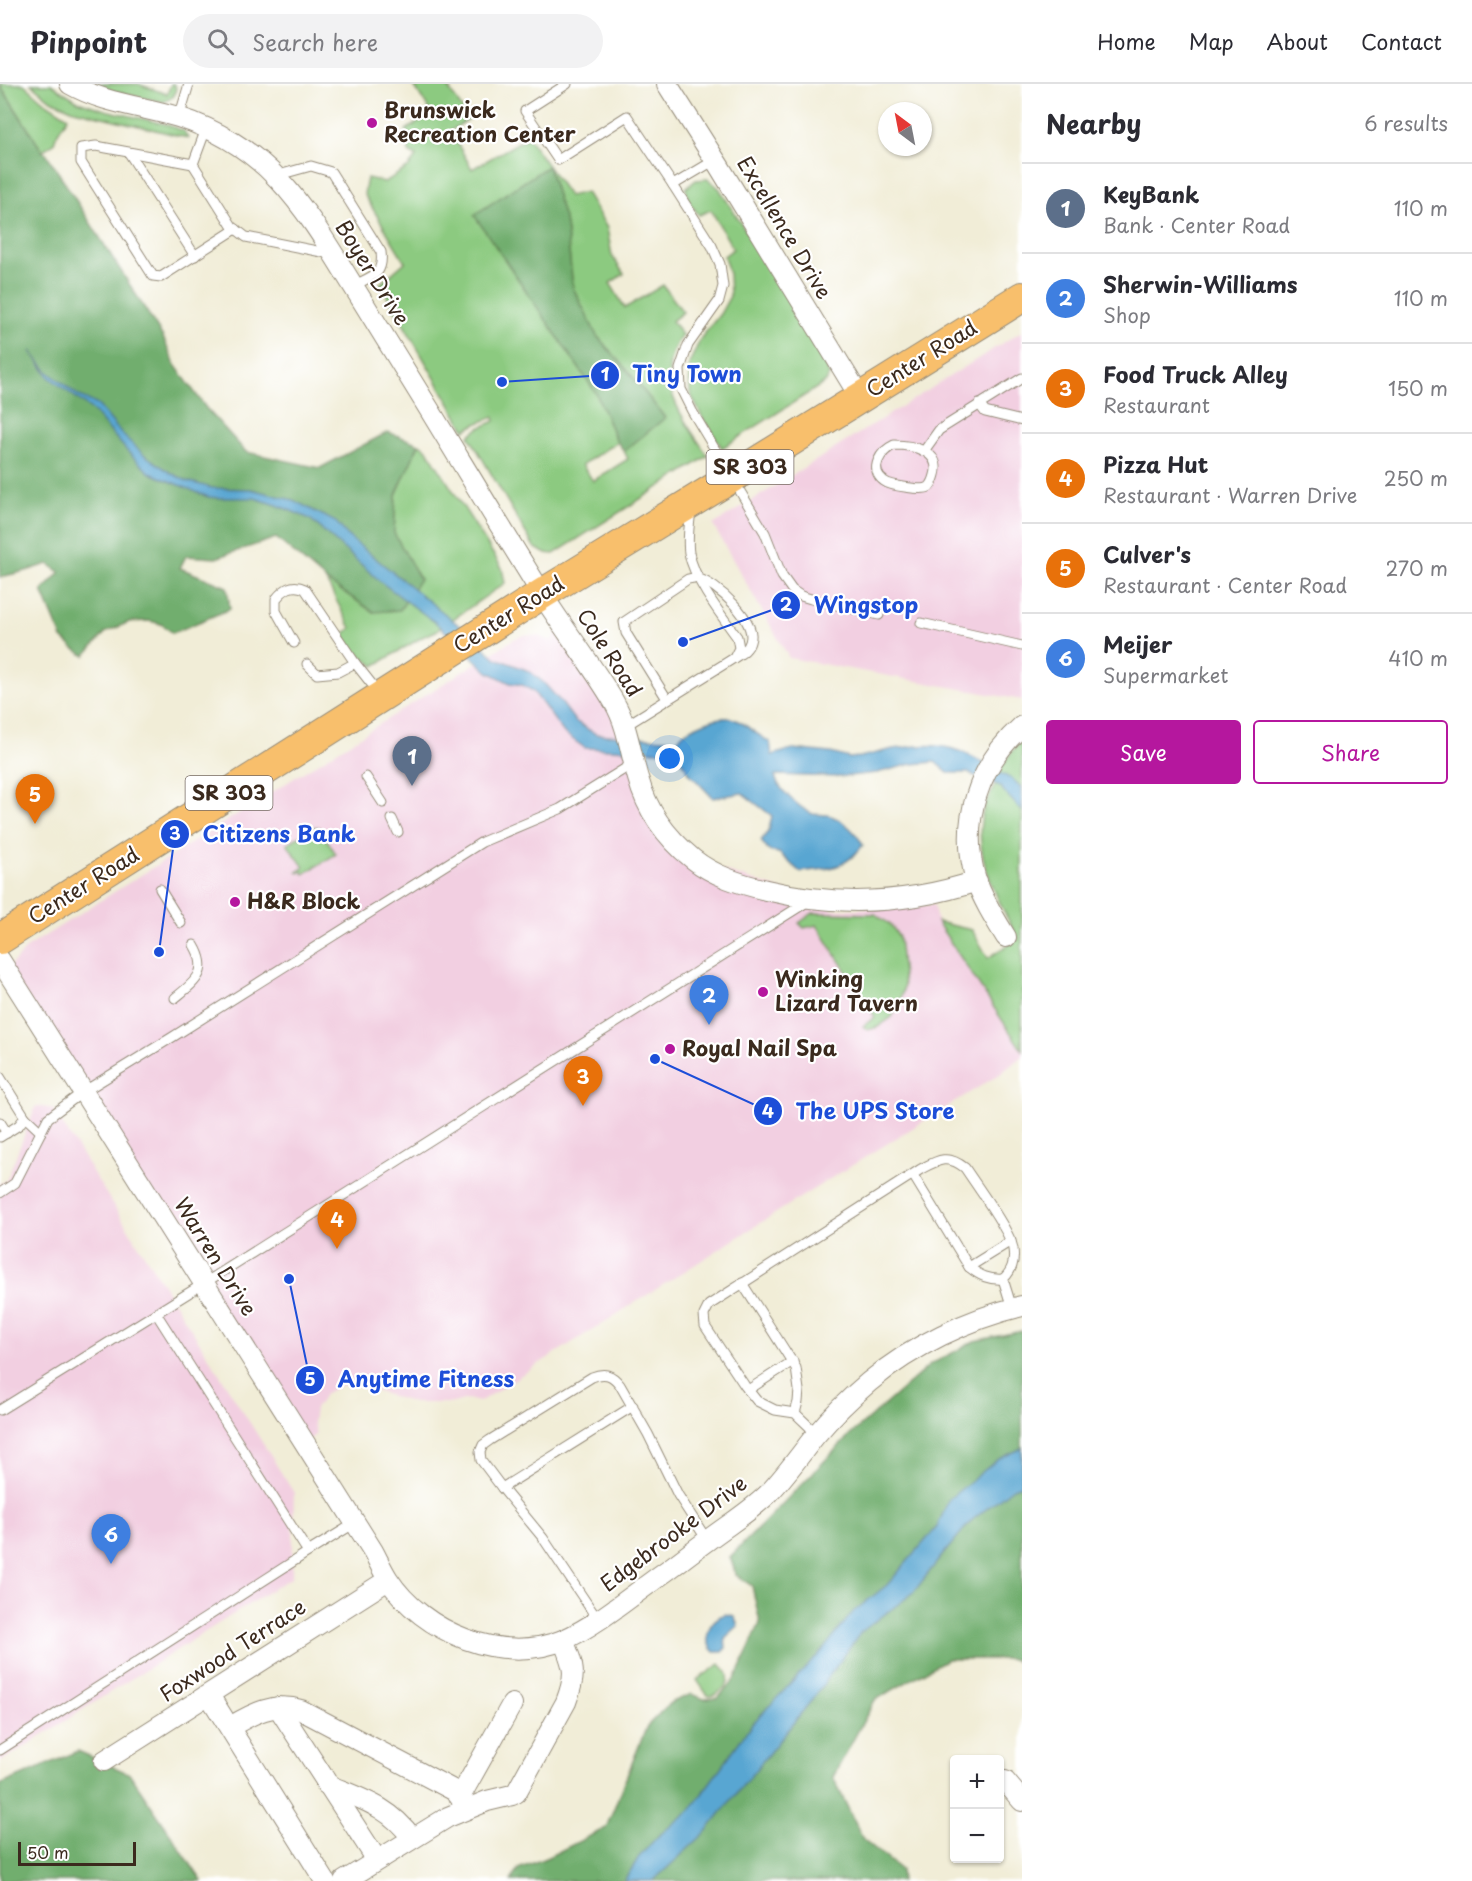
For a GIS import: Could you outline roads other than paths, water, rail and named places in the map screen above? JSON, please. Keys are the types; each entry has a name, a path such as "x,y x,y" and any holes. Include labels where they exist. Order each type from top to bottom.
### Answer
{"main road":[{"name":"Center Road","path":"0,939 542,594 1022,297"}],"street":[{"name":"Boyer Drive","path":"70,84 97,97 179,117 207,129 245,150 275,176 334,254 542,594"},
{"name":"Excellence Drive","path":"667,84 860,397"},
{"name":"Cole Road","path":"542,594 615,703 630,744 645,800 659,824 676,845 697,862 720,876 747,886 788,896 864,902 903,899 977,881"},
{"path":"1006,937 987,905 977,881 969,840 974,802 983,776 993,758 1022,726"},
{"name":"Warren Drive","path":"0,960 374,1551 388,1580"},
{"name":"Edgebrooke Drive","path":"388,1580 427,1618 462,1638 486,1646 511,1649 562,1640 598,1620 745,1514 764,1498 785,1475 817,1434 871,1381 901,1359 967,1324 1017,1307"},
{"name":"Foxwood Terrace","path":"104,1761 388,1580"},
{"path":"463,1803 487,1801 512,1795 519,1789 572,1687 574,1671 562,1640"},
{"path":"209,1695 325,1881"},
{"path":"344,1881 448,1816 463,1803 512,1704"},
{"path":"230,1727 255,1713 278,1707 301,1710 455,1791 463,1803"},
{"path":"278,1707 377,1860"},
{"path":"1005,1782 1022,1801"},
{"path":"326,1784 385,1810 395,1817 412,1838"}],"lane":[{"path":"179,117 189,84"},
{"path":"567,84 525,111 558,160 627,116 712,246 720,264 723,286 719,301 688,345 680,369 681,389 765,533 782,576 792,590 801,596 879,615"},
{"path":"193,164 207,129"},
{"path":"236,229 161,277 153,276 81,162 81,147 96,146 193,164 232,226 236,229 246,237 334,254"},
{"path":"129,153 195,256"},
{"path":"673,185 715,160"},
{"path":"275,176 311,166 331,172 381,252 382,266 379,271 353,286"},
{"path":"924,451 939,430 1022,378"},
{"path":"979,404 985,412 1022,421"},
{"path":"894,445 904,445 924,451 930,454 936,462 936,471 929,487 923,489 885,483 876,469 878,460 887,449 894,445"},
{"path":"691,502 689,552 698,578 737,637 739,648 734,658"},
{"path":"0,1194 15,1184 48,1118 82,1092 482,842 560,809 630,744 667,699 734,658 748,646 751,633 747,622 730,600 698,578 688,579 624,622 626,633 667,699"},
{"path":"294,644 276,611 276,599 284,589 297,585 305,589 381,697"},
{"path":"921,623 1022,646"},
{"path":"307,664 317,674 338,672 355,663"},
{"path":"366,777 382,803"},
{"path":"392,819 398,832"},
{"path":"160,889 181,923"},
{"path":"0,1410 812,898"},
{"path":"175,998 193,984 202,969 194,945"},
{"path":"0,1077 25,1117 41,1132"},
{"path":"0,1122 4,1135 19,1125 25,1117"},
{"path":"817,1434 795,1413 767,1407 757,1401 705,1326 706,1309 742,1283 913,1175 934,1162 944,1159 959,1163 965,1168 1011,1241 1014,1262 1010,1273 1003,1279 994,1280 983,1277 969,1267 913,1175"},
{"path":"969,1267 1011,1241"},
{"path":"1003,1279 1017,1307"},
{"path":"742,1283 796,1368 799,1383 795,1413"},
{"path":"156,1313 308,1552"},
{"path":"748,1390 793,1361"},
{"path":"598,1620 543,1538 481,1460 480,1452 483,1445 599,1374 606,1374 616,1379 633,1406 678,1495 708,1540"},
{"path":"502,1488 633,1406"},
{"path":"0,1750 355,1523"}],"water":[{"path":"31,351 47,371 78,395 98,405 142,453 171,473 187,481 212,488 251,489 293,500 336,522 350,538 454,621 496,658 529,671 543,682 575,721 596,734 678,740 684,733 710,720 729,718 744,724 770,742 772,755 793,749 831,753 849,758 916,746 941,747 972,756 1015,781 1021,788 1022,811 998,785 968,773 948,773 935,762 912,764 877,773 839,777 775,775 784,792 802,808 813,814 827,815 843,822 857,835 863,845 849,859 836,866 800,872 779,853 769,851 761,841 769,830 772,816 742,793 713,798 690,774 681,760 658,751 585,748 564,733 533,691 488,672 436,623 382,583 310,519 254,498 208,497 150,473 128,452 91,409 49,377"},
{"path":"1022,1448 1022,1485 1013,1488 971,1521 913,1593 861,1632 815,1696 704,1834 653,1881 624,1881 639,1857 656,1838 691,1809 752,1724 822,1651 853,1612 887,1585 937,1527 949,1499 997,1460"},
{"path":"725,1614 734,1616 738,1626 725,1638 726,1648 722,1652 714,1652 708,1641 709,1630 719,1617"}],"place":[{"name":"Brunswick Recreation Center","path":"372,123"},
{"name":"Tiny Town","path":"502,382"},
{"name":"Wingstop","path":"683,642"},
{"name":"KeyBank","path":"412,786"},
{"name":"Culver's","path":"35,824"},
{"name":"H&R Block","path":"235,902"},
{"name":"Citizens Bank","path":"159,952"},
{"name":"Winking Lizard Tavern","path":"763,992"},
{"name":"Sherwin-Williams","path":"709,1025"},
{"name":"Royal Nail Spa","path":"670,1049"},
{"name":"The UPS Store","path":"655,1059"},
{"name":"Food Truck Alley","path":"583,1106"},
{"name":"Pizza Hut","path":"337,1249"},
{"name":"Anytime Fitness","path":"289,1279"},
{"name":"Meijer","path":"111,1564"}]}
